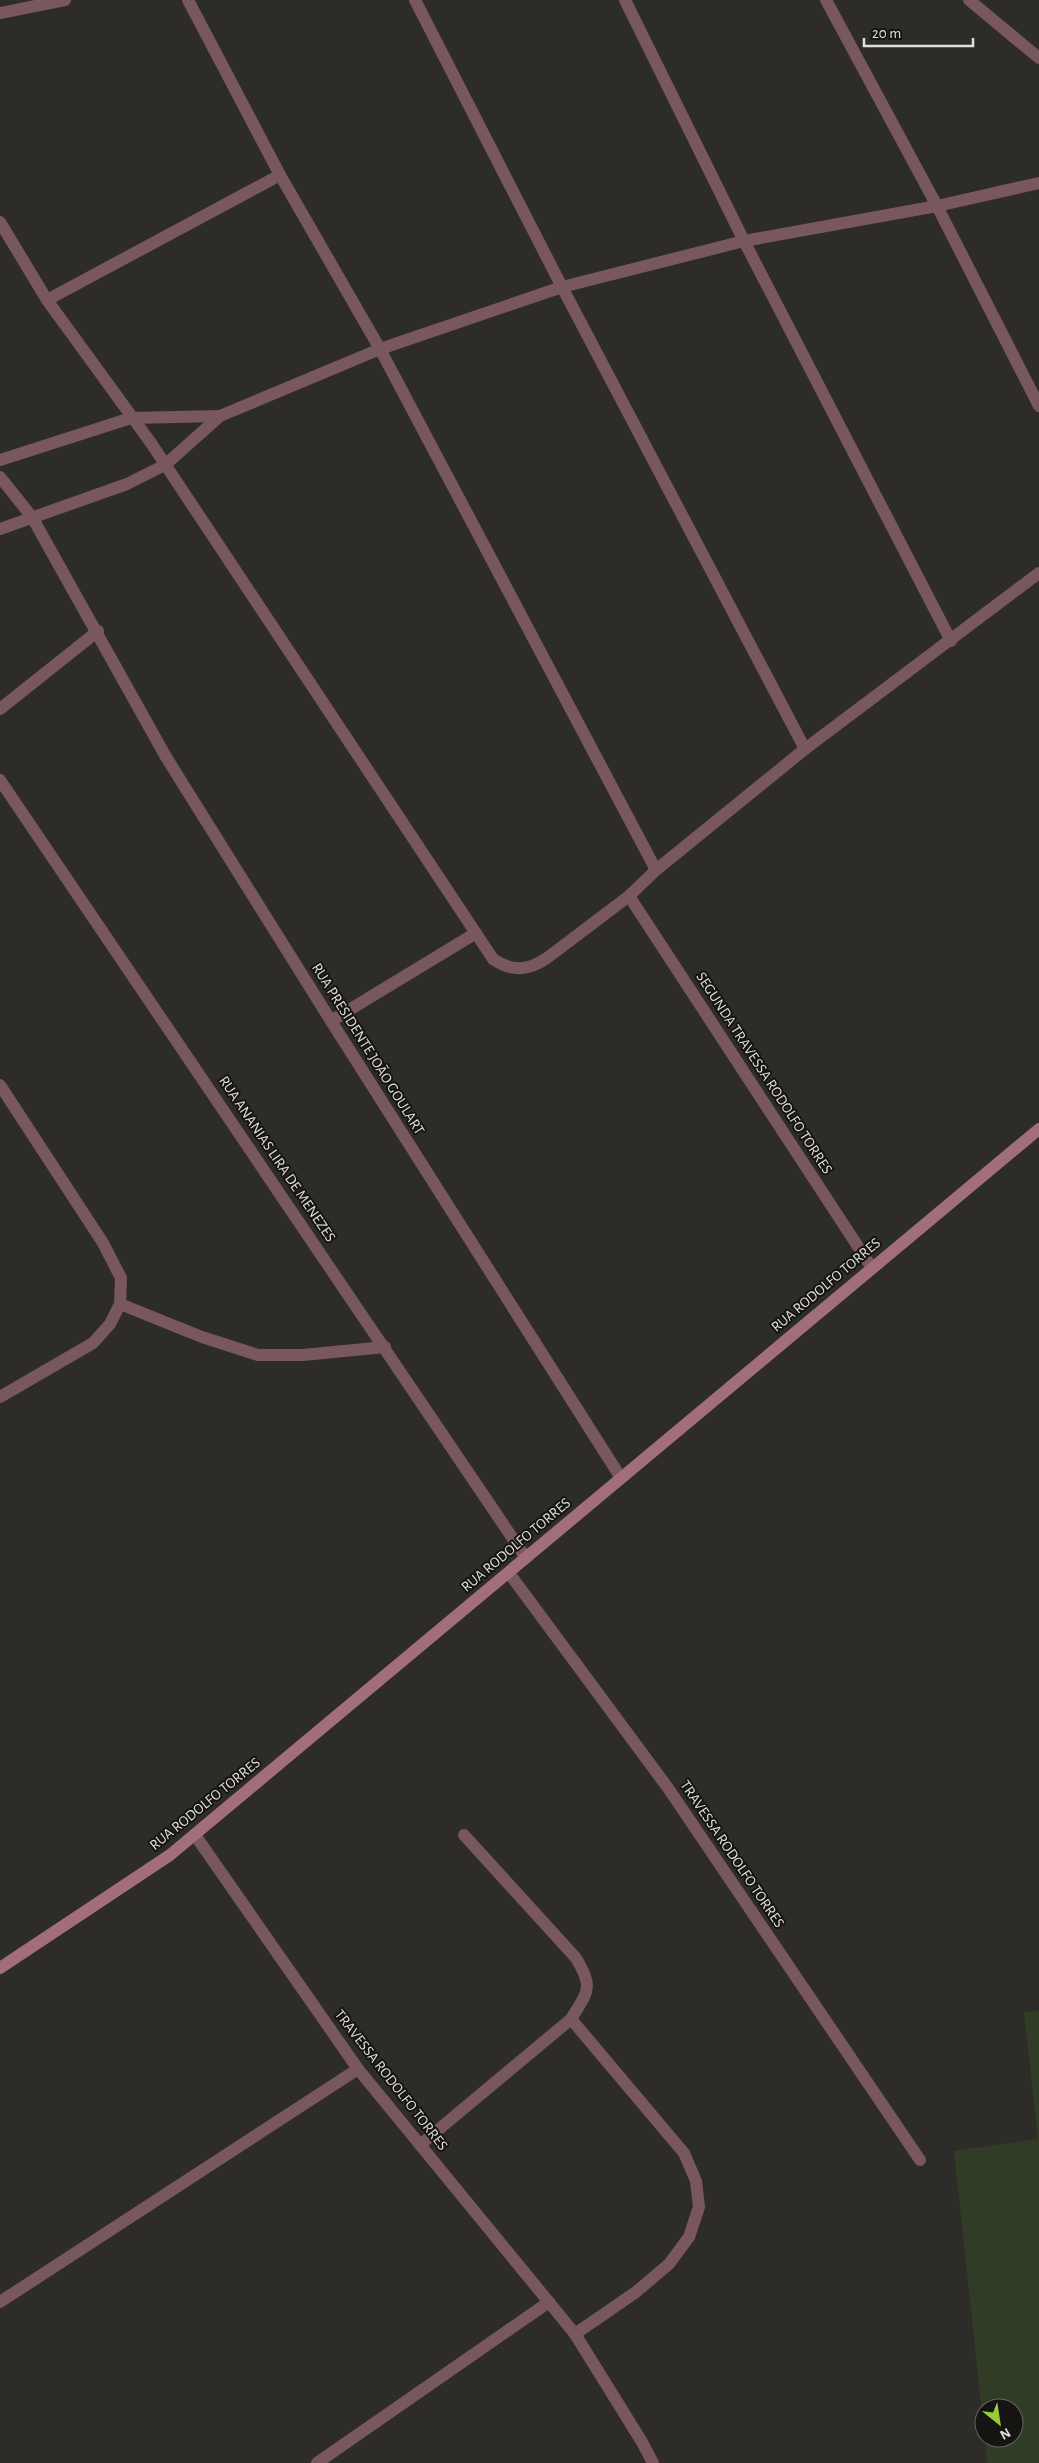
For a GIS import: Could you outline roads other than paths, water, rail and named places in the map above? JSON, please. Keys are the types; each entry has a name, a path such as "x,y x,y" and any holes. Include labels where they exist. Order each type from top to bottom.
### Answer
{"main road":[{"name":"RUA RODOLFO TORRES","path":"0,1968 170,1855 195,1835 1039,1129"}],"street":[{"path":"0,13 65,0"},
{"path":"188,0 280,175 380,348 656,870"},
{"path":"415,0 562,287 805,749"},
{"path":"625,0 744,241 951,641"},
{"path":"826,0 937,206 1039,406"},
{"path":"969,0 1039,58"},
{"path":"47,300 280,175"},
{"path":"0,529 127,484 165,465 220,416 380,348 562,287 744,241 937,206 1039,183"},
{"path":"0,222 47,300 165,465 493,959 505,967 520,970 534,967 629,896 656,870 805,749 1039,573"},
{"path":"0,460 131,418 220,416"},
{"name":"RUA PRESIDENTE JOÃO GOULART","path":"0,477 32,517 98,631 166,757 621,1478"},
{"path":"0,709 98,631"},
{"name":"RUA ANANIAS LIRA DE MENEZES","path":"0,780 526,1558"},
{"name":"SEGUNDA TRAVESSA RODOLFO TORRES","path":"629,896 872,1268"},
{"path":"331,1021 476,933"},
{"path":"0,1085 103,1243 121,1278 120,1304 110,1324 93,1343 0,1397"},
{"path":"120,1304 202,1337 258,1355 304,1355 385,1347"},
{"name":"TRAVESSA RODOLFO TORRES","path":"508,1573 668,1788 920,2160"},
{"name":"TRAVESSA RODOLFO TORRES","path":"195,1835 358,2068 575,2334 653,2463"},
{"path":"420,2145 571,2019 586,1995 587,1977 576,1958 464,1835"},
{"path":"571,2019 659,2121 684,2153 696,2181 698,2207 689,2237 669,2264 636,2292 575,2334"},
{"path":"0,2302 358,2068"},
{"path":"317,2463 549,2302"}]}
